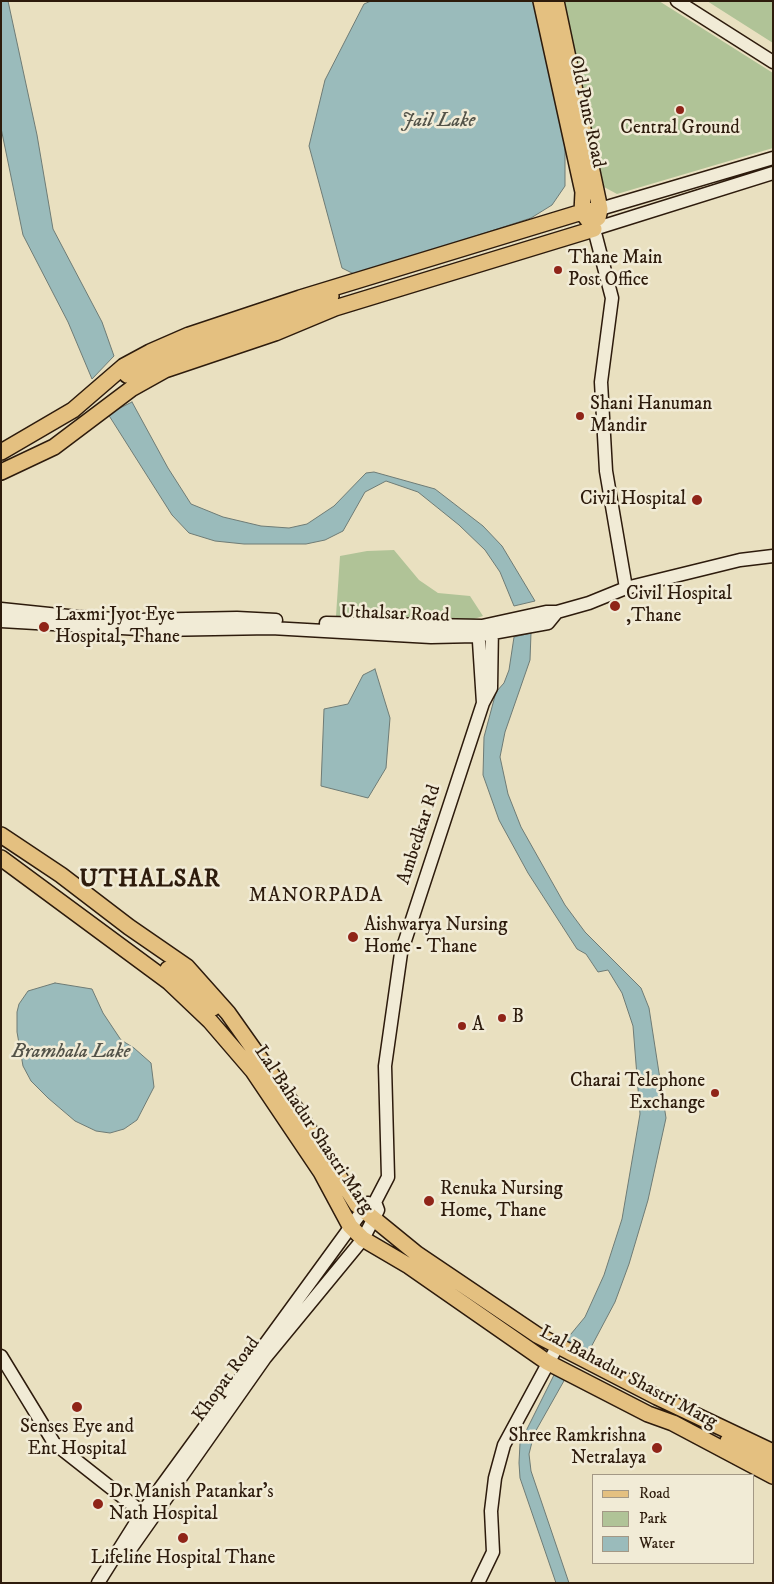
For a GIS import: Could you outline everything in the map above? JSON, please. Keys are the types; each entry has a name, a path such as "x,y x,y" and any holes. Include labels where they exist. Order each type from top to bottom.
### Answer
{"main road":[{"name":"Old Pune Road","path":"541,1 583,192 582,212"},
{"path":"556,1 600,209 594,230"},
{"path":"677,1 773,62"},
{"path":"1,452 73,410 124,366 189,335 582,212 600,209 773,158"},
{"path":"1,472 54,447 131,389 166,370 266,336 334,308 594,230 773,173"},
{"path":"582,212 594,230 612,298 601,382 606,471 626,588"},
{"path":"1,460 73,419 126,375 219,337 319,304 345,288 371,277"},
{"name":"Uthalsar Road","path":"1,621 228,623 310,626 350,628 431,637 548,623 557,612 588,603 626,588 740,560 773,556"},
{"path":"1,609 117,623"},
{"path":"483,703 491,688 492,629"},
{"name":"Ambedkar Rd","path":"370,1210 388,1177 384,1066 401,953 483,703 478,631"},
{"name":"Lal Bahadur Shastri Marg","path":"1,835 61,875 129,927 187,966 228,1014 298,1112 357,1205 370,1210 417,1254 537,1335 657,1397 773,1452"},
{"path":"1,850 180,978 211,1007 228,1014"},
{"name":"Lal Bahadur Shastri Marg","path":"1,858 169,982 216,1028 253,1071 321,1172 350,1226 363,1239 409,1266 547,1362 648,1414 673,1423 773,1476"},
{"path":"211,1007 216,1028"},
{"name":"Khopat Road","path":"107,1583 146,1516 253,1358 311,1283 350,1226 370,1210"},
{"name":"Khopat Road","path":"98,1583 265,1358 363,1239 370,1210"},
{"path":"478,1583 493,1552 491,1510 495,1478 504,1445 547,1362 558,1345"},
{"path":"1,1356 54,1443 146,1516"},
{"path":"657,1397 669,1414"},
{"path":"648,1414 669,1414 700,1426 773,1464"}],"green space":[{"name":"Central Ground","path":"564,1 659,1 773,73 773,148 617,194 604,187"},
{"path":"707,1 773,1 773,43"},
{"path":"394,550 419,580 438,593 470,596 483,616 471,620 336,616 340,556 367,551"}],"water":[{"path":"1,1 8,1 37,135 53,229 102,322 114,356 92,379 68,322 23,235 1,128"},
{"name":"Jail Lake","path":"371,1 535,1 565,143 565,186 552,205 531,218 356,275 342,268 309,146 325,80 364,4"},
{"path":"132,402 168,468 191,504 223,517 261,526 289,528 307,524 334,506 366,473 374,472 435,489 483,526 502,546 535,601 514,606 500,572 485,550 459,525 418,492 386,481 365,492 343,531 325,540 306,544 244,544 215,541 189,533 172,515 108,414"},
{"path":"531,633 530,660 505,732 500,757 508,794 521,827 565,905 585,932 641,988 649,1008 666,1118 648,1200 629,1264 615,1302 589,1351 566,1340 585,1317 604,1275 622,1219 640,1114 633,1026 622,993 608,970 598,972 586,954 577,949 528,873 499,820 483,775 484,737 496,692 504,683 509,670 514,637"},
{"path":"375,669 390,718 386,768 368,798 321,786 324,709 348,704 363,675"},
{"name":"Bramhala Lake","path":"55,983 92,989 103,1013 121,1040 134,1048 151,1063 154,1087 137,1120 124,1129 110,1133 96,1131 75,1121 31,1081 23,1066 17,1032 19,1004 28,991"},
{"path":"554,1375 565,1379 534,1434 529,1454 531,1471 569,1583 556,1583 520,1478 520,1443"}],"place":[{"name":"Central Ground","path":"680,110"},
{"name":"Thane Main Post Office","path":"558,270"},
{"name":"Shani Hanuman Mandir","path":"580,416"},
{"name":"Civil Hospital","path":"697,500"},
{"name":"Civil Hospital ,Thane","path":"615,606"},
{"name":"Laxmi Jyot Eye Hospital, Thane","path":"44,627"},
{"name":"Aishwarya Nursing Home - Thane","path":"353,937"},
{"name":"B","path":"502,1018"},
{"name":"A","path":"462,1026"},
{"name":"Charai Telephone Exchange","path":"715,1093"},
{"name":"Renuka Nursing Home, Thane","path":"429,1201"},
{"name":"Senses Eye and Ent Hospital","path":"77,1407"},
{"name":"Shree Ramkrishna Netralaya","path":"657,1448"},
{"name":"Dr Manish Patankar's Nath Hospital","path":"98,1504"},
{"name":"Lifeline Hospital Thane","path":"183,1538"}],"district":[{"name":"UTHALSAR","path":"150,881"},
{"name":"MANORPADA","path":"316,897"}]}
